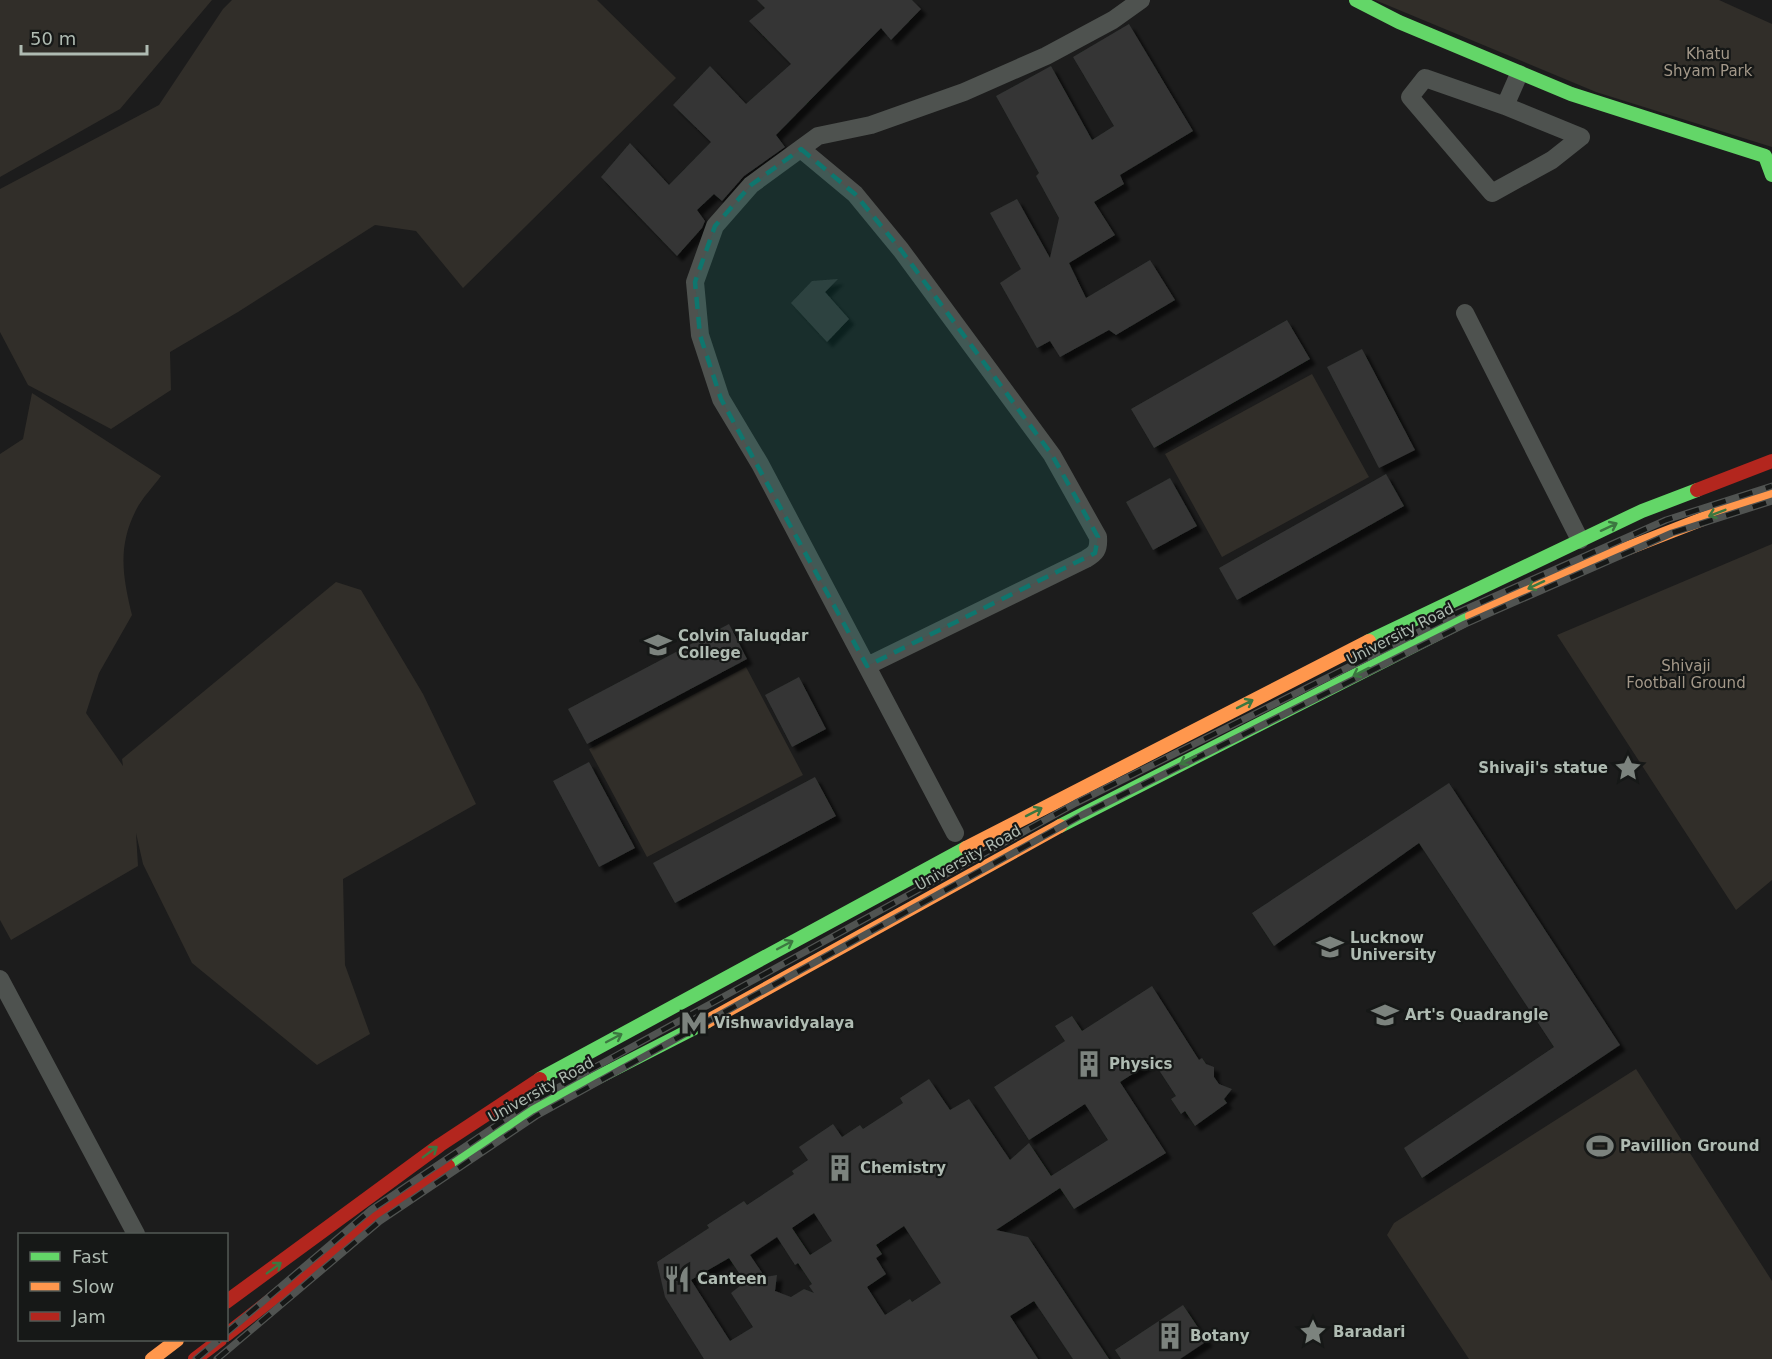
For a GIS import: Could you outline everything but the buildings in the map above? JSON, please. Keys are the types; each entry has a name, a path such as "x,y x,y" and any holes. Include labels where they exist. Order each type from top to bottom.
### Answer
{"main road":[{"path":"1356,0 1398,22 1571,94 1769,157 1772,175"},
{"name":"University Road","path":"228,1301 440,1144 532,1083 964,849 1360,645 1642,511 1772,461"},
{"name":"University Road","path":"228,1333 421,1183 540,1107 719,1015 1085,812 1504,601 1554,577 1772,492"},
{"path":"1495,581 1504,601"},
{"path":"152,1359 176,1341"},
{"path":"196,1351 218,1341"}],"street":[{"path":"955,833 760,464 721,399 700,335 695,282 715,226 751,185 818,136 871,125 964,92 1046,56 1113,20 1141,0"},
{"path":"1505,106 1519,74"},
{"path":"1425,78 1505,106 1581,137 1552,160 1492,193 1410,98 1425,78"},
{"path":"801,149 855,194 901,250 1052,455 1098,537 1099,547 1095,554 867,666"},
{"path":"1465,313 1580,540"},
{"path":"0,979 135,1233"}],"highlighted area":[{"path":"801,149 855,194 901,250 1052,455 1098,537 1095,553 867,666 721,399 700,335 695,282 715,226 751,185"}],"green space":[{"path":"0,0 212,0 120,109 0,177"},
{"path":"232,0 597,0 676,78 463,288 416,231 375,225 238,312 170,352 171,390 111,429 28,385 0,332 0,189 159,105 223,9"},
{"name":"Khatu Shyam Park","path":"1375,0 1719,0 1772,24 1772,147 1596,92"},
{"path":"1312,374 1369,477 1222,557 1165,454"},
{"path":"32,393 161,476 141,501 130,524 124,550 124,575 132,615 99,673 86,713 123,766 122,759 336,582 361,590 423,694 476,804 343,879 345,965 370,1034 317,1065 192,963 143,864 136,833 138,866 11,940 0,920 0,454 23,439"},
{"name":"Shivaji Football Ground","path":"1772,544 1772,880 1736,910 1557,635"},
{"path":"746,667 803,775 647,857 589,749"},
{"name":"Pavillion Ground","path":"1636,1069 1772,1281 1772,1359 1469,1359 1387,1235 1394,1223"}],"railway":[{"path":"228,1331 371,1210 528,1104 1076,803 1459,612 1666,520 1772,486"},
{"path":"217,1359 380,1221 536,1116 1082,815 1465,624 1672,533 1772,501"},
{"path":"196,1359 218,1341"}],"traffic: fast":[{"path":"1356,0 1399,22 1571,94 1765,156 1772,175"},
{"path":"1369,641 1642,511 1697,490"},
{"path":"1060,826 1472,616"},
{"path":"540,1079 966,848"},
{"path":"448,1166 540,1107 706,1022"}],"traffic: slow":[{"path":"1472,616 1554,577 1772,492"},
{"path":"966,848 1369,641"},
{"path":"706,1022 1060,826"},
{"path":"152,1359 176,1341"}],"traffic: jam":[{"path":"1697,490 1772,461"},
{"path":"228,1301 440,1145 540,1079"},
{"path":"228,1333 421,1183 448,1166"},
{"path":"195,1359 219,1341"}],"place":[{"name":"Colvin Taluqdar College","path":"658,645"},
{"name":"Shivaji's statue","path":"1628,768"},
{"name":"Lucknow University","path":"1330,947"},
{"name":"Art's Quadrangle","path":"1385,1015"},
{"name":"Vishwavidyalaya","path":"694,1023"},
{"name":"Physics","path":"1089,1064"},
{"name":"Pavillion Ground","path":"1600,1146"},
{"name":"Chemistry","path":"840,1168"},
{"name":"Canteen","path":"677,1279"},
{"name":"Baradari","path":"1313,1332"},
{"name":"Botany","path":"1170,1336"}]}
